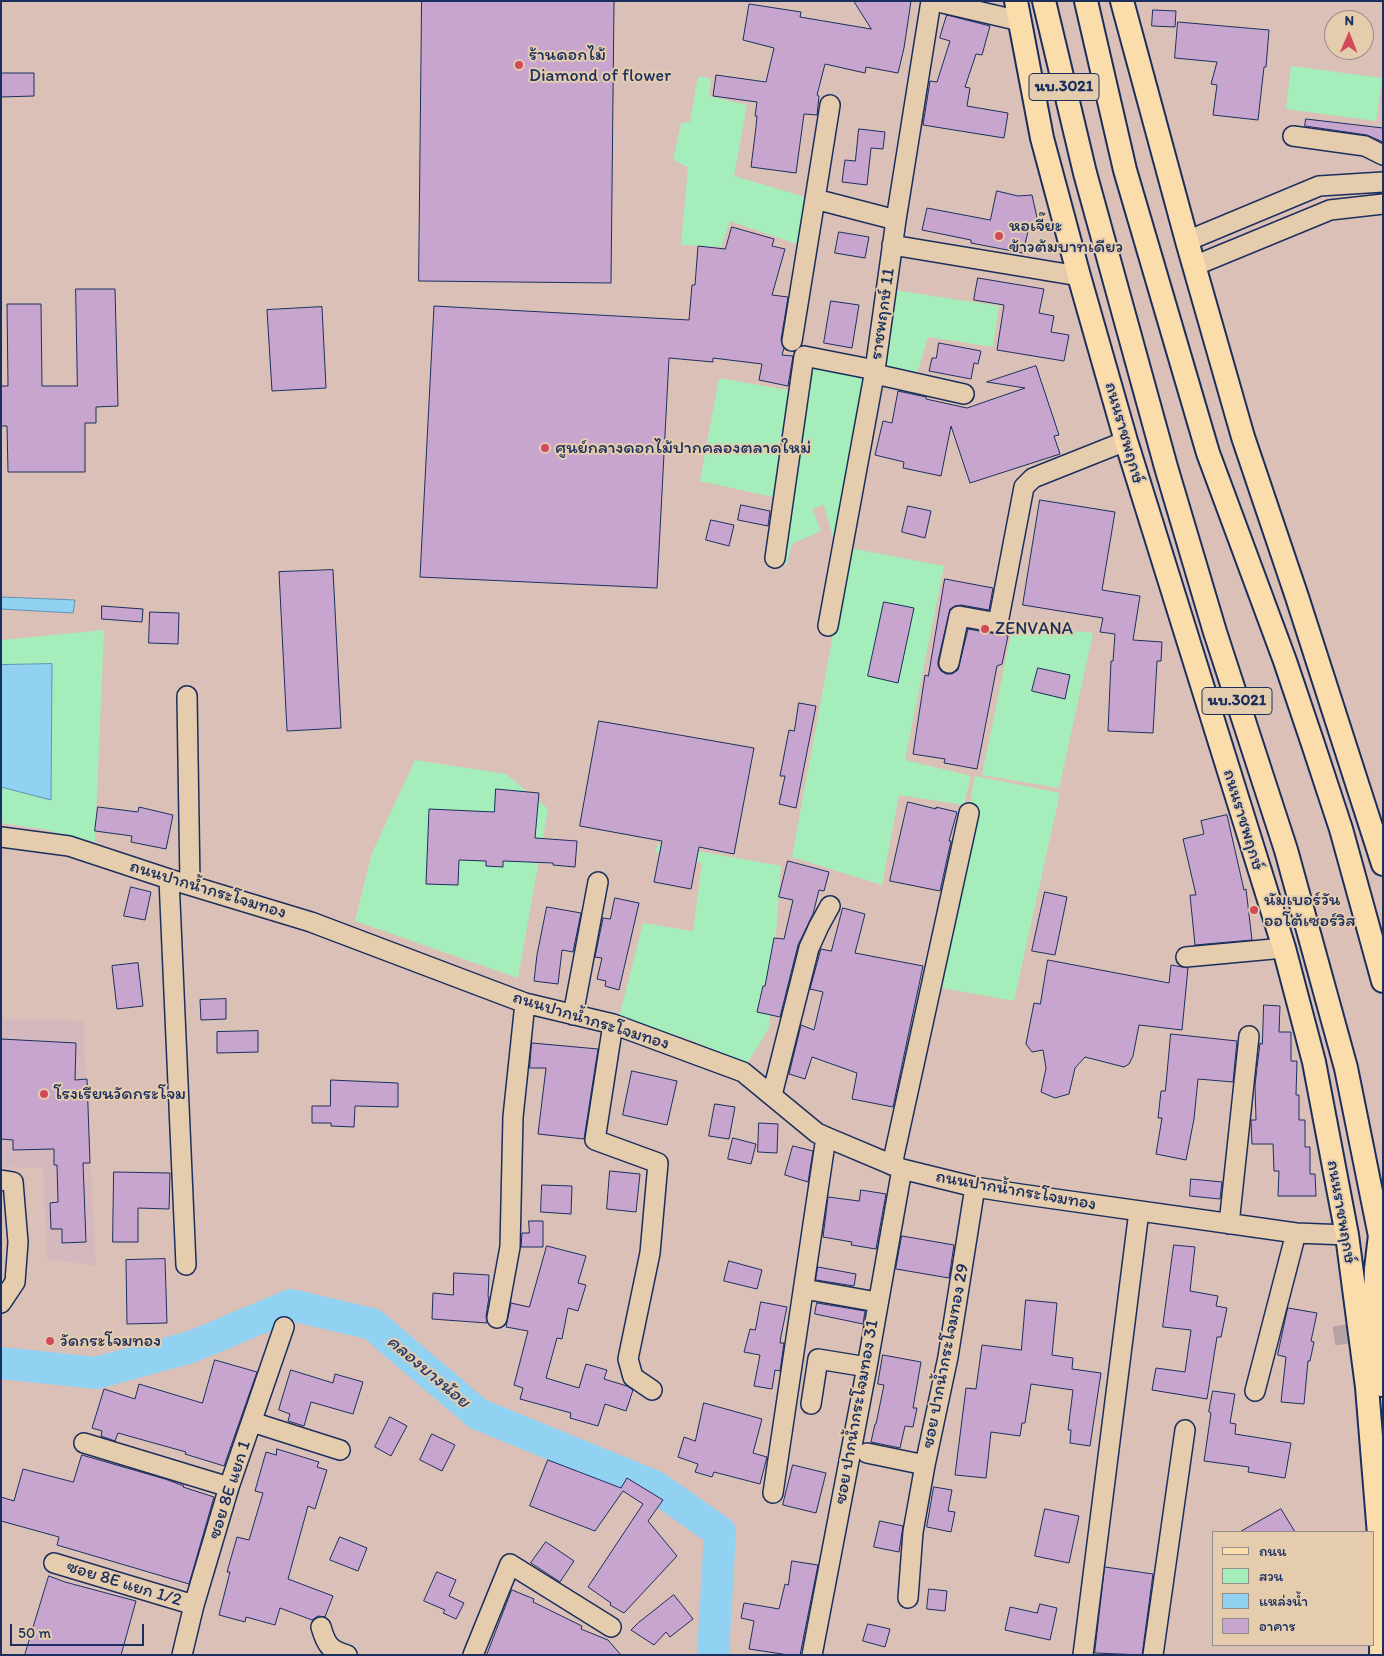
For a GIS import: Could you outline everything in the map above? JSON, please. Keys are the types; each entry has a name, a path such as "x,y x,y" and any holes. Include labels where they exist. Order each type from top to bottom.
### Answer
{"main road":[{"name":"ถนนราชพฤกษ์","path":"1044,1 1085,173 1166,467 1212,623 1286,850 1346,1068 1381,1241 1376,1269 1375,1303 1383,1417"},
{"name":"นบ.3021","path":"1086,1 1124,170 1208,453 1285,661 1341,829 1383,981"},
{"path":"1122,1 1243,438 1383,864"},
{"name":"ถนนราชพฤกษ์","path":"1017,8 1042,138 1079,276 1126,441 1284,948 1314,1062 1347,1235 1367,1388 1382,1562 1381,1655"},
{"path":"1341,829 1383,930"}],"street":[{"name":"ราชพฤกษ์ 11","path":"828,626 875,372 892,245 930,1"},
{"path":"934,1 1017,8"},
{"path":"792,340 830,105"},
{"path":"1294,136 1365,146 1383,155"},
{"path":"1187,241 1318,186 1383,182"},
{"path":"815,198 896,220"},
{"path":"1194,266 1330,210 1383,204"},
{"path":"892,245 1079,276"},
{"path":"774,558 804,356 964,394"},
{"path":"949,663 958,616 998,623 1024,487 1033,478 1126,441"},
{"path":"187,696 190,884"},
{"name":"ซอย ปากน้ำกระโจมทอง 31","path":"812,1655 867,1367 897,1167 969,813"},
{"name":"ถนนปากน้ำกระโจมทอง","path":"1,837 69,846 311,922 525,1003 613,1024 743,1072 817,1134 897,1167 975,1187 1296,1233 1347,1235"},
{"path":"170,879 186,1265"},
{"path":"574,1015 598,882"},
{"path":"772,1095 809,948 830,906"},
{"path":"1186,957 1284,948"},
{"path":"497,1318 510,1247 513,1117 525,1003"},
{"path":"613,1024 595,1140 658,1163 650,1253 628,1359 632,1377 652,1390"},
{"path":"1229,1224 1249,1036"},
{"path":"773,1493 826,1138"},
{"path":"1,1180 13,1182 18,1242 15,1282 1,1303"},
{"name":"ซอย ปากน้ำกระโจมทอง 29","path":"867,1453 925,1465 948,1357 975,1187"},
{"path":"1083,1655 1139,1211"},
{"path":"1255,1391 1296,1233"},
{"path":"804,1289 877,1302"},
{"name":"ซอย 8E แยก 1","path":"182,1655 194,1605 229,1487 284,1327"},
{"path":"811,1404 818,1359 867,1367"},
{"path":"252,1422 340,1450"},
{"path":"1153,1655 1185,1430"},
{"path":"84,1443 229,1487"},
{"path":"908,1598 913,1532 925,1465"},
{"name":"ซอย 8E แยก 1/2","path":"54,1563 194,1605"},
{"path":"473,1655 510,1564 612,1627"},
{"path":"321,1627 328,1646 339,1653 347,1655"}],"shaded area":[{"name":"โรงเรียนวัดกระโจม","path":"1,1019 83,1021 96,1266 47,1259 43,1168 1,1167"}],"green space":[{"path":"1291,66 1382,78 1376,121 1286,109"},
{"path":"698,76 711,79 709,96 747,105 734,176 805,197 799,245 730,221 721,247 681,245 688,167 673,160 681,123 690,122"},
{"path":"894,290 999,306 993,347 928,337 916,377 884,368"},
{"path":"809,365 867,373 836,548 824,505 812,509 821,531 792,544 786,566 775,558"},
{"path":"719,378 793,391 777,498 700,481"},
{"path":"849,548 944,566 905,760 971,776 964,805 899,795 882,885 792,857"},
{"path":"1013,624 1093,633 1059,788 982,775"},
{"path":"104,630 95,842 42,829 1,823 1,640"},
{"path":"415,760 506,774 548,809 518,978 355,921 372,853"},
{"path":"975,776 1060,793 1014,1001 937,987"},
{"path":"658,844 781,866 769,1028 747,1064 691,1040 619,1017 643,923 693,931 702,863 655,852"}],"water":[{"path":"1,597 75,600 73,613 1,609"},
{"path":"52,664 51,800 1,787 1,665"}],"building":[{"path":"422,1 614,1 611,283 419,281"},
{"path":"854,1 911,1 898,73 866,67 865,73 825,64 817,95 819,96 817,115 804,114 796,173 751,167 757,102 713,96 716,75 766,82 774,48 743,40 749,4 801,12 800,17 871,29"},
{"path":"1153,10 1176,11 1175,27 1152,26"},
{"path":"947,15 990,26 982,55 976,54 965,87 970,88 967,106 1008,113 1004,138 923,125 930,81 937,82 950,41 940,38"},
{"path":"1178,22 1269,30 1266,67 1264,67 1258,120 1213,115 1217,85 1211,84 1217,62 1175,58"},
{"path":"1,73 34,73 34,96 1,97"},
{"path":"1306,119 1383,128 1383,142 1367,135 1305,126"},
{"path":"859,129 885,132 883,149 871,148 867,185 842,182 845,160 855,161"},
{"path":"997,191 1018,196 1032,195 1039,227 1029,227 1023,253 971,243 971,240 922,230 927,208 990,220"},
{"name":"ศูนย์กลางดอกไม้ปากคลองตลาดใหม่","path":"732,227 774,239 772,246 785,249 772,295 788,297 781,340 784,348 782,355 793,356 788,386 759,380 762,364 713,358 713,362 669,358 657,588 420,577 434,306 689,320 692,285 695,285 698,246 725,249"},
{"path":"839,232 869,237 865,258 835,253"},
{"path":"978,278 1044,289 1039,313 1054,316 1051,332 1069,335 1064,361 997,350 1004,305 974,300"},
{"path":"76,289 115,289 118,406 96,407 96,423 85,423 85,472 8,472 7,426 1,426 1,386 8,386 7,304 41,304 42,386 77,386"},
{"path":"831,301 859,305 852,348 824,343"},
{"path":"322,307 326,388 272,391 267,310"},
{"path":"939,343 981,351 978,364 974,363 971,379 929,371 932,358 936,358"},
{"path":"1036,366 1059,435 1054,436 1060,454 970,483 951,426 941,476 903,468 904,462 875,455 883,421 892,423 898,391 967,408 1025,388 987,382"},
{"path":"1040,500 1115,512 1102,590 1140,596 1133,640 1162,642 1161,661 1157,661 1153,733 1108,731 1111,661 1113,661 1115,634 1100,632 1103,618 1023,605"},
{"path":"741,505 770,511 768,526 738,520"},
{"path":"908,506 931,511 925,538 902,532"},
{"path":"711,520 734,525 729,546 706,540"},
{"path":"333,570 341,728 287,731 279,572"},
{"path":"945,579 993,588 989,610 961,605 950,609 938,661 941,671 946,674 952,674 958,670 968,629 1008,636 1002,664 997,666 977,769 944,763 945,759 913,754 925,675 928,676"},
{"path":"884,602 914,608 898,683 868,676"},
{"path":"102,606 143,609 142,622 102,619"},
{"path":"150,612 179,613 178,644 149,643"},
{"path":"1038,668 1070,675 1065,699 1032,691"},
{"path":"799,703 816,706 796,808 779,804 785,776 780,776 789,730 794,731"},
{"path":"599,721 754,748 734,854 699,847 691,889 654,882 662,841 580,826"},
{"path":"496,789 539,793 535,838 577,841 575,867 553,865 553,863 503,861 503,867 486,866 486,861 459,860 458,885 426,884 429,809 494,812"},
{"path":"908,802 957,812 949,841 951,841 940,891 890,881"},
{"path":"98,807 138,812 139,807 173,815 166,849 131,842 132,836 95,831"},
{"path":"1227,815 1244,890 1246,889 1252,940 1195,945 1190,895 1196,895 1183,839 1204,834 1201,821"},
{"path":"788,861 829,872 824,891 819,890 813,914 798,945 780,1017 757,1012 763,986 765,986 774,938 784,939 793,900 779,897"},
{"path":"131,887 151,892 145,920 124,916"},
{"path":"1045,892 1067,897 1055,955 1032,951"},
{"path":"615,898 639,903 619,990 605,986 606,981 597,979 602,958 595,957 603,918 610,919"},
{"path":"547,907 581,913 573,952 562,950 558,984 534,981 537,955"},
{"path":"843,908 865,914 855,953 923,966 893,1107 852,1099 857,1073 812,1057 805,1079 789,1074 801,1025 814,1030 823,992 810,989 821,949 831,951"},
{"path":"1048,960 1169,983 1171,965 1188,968 1182,1030 1139,1025 1133,1056 1129,1064 1124,1067 1085,1057 1075,1068 1069,1094 1055,1098 1041,1092 1046,1068 1043,1050 1032,1052 1026,1044 1034,1003 1040,1004"},
{"path":"138,963 143,1006 117,1009 112,966"},
{"path":"226,999 226,1019 201,1020 200,1000"},
{"path":"1264,1005 1280,1006 1279,1032 1291,1032 1291,1061 1297,1061 1296,1095 1299,1095 1299,1120 1305,1120 1305,1147 1310,1147 1310,1174 1315,1174 1316,1196 1278,1196 1279,1171 1274,1171 1273,1144 1252,1144 1251,1120 1256,1120 1255,1085 1260,1043 1262,1044"},
{"path":"258,1031 258,1052 217,1053 217,1032"},
{"path":"1171,1034 1237,1041 1233,1082 1198,1079 1194,1119 1186,1160 1156,1154 1162,1118 1158,1118 1161,1091 1165,1091"},
{"name":"โรงเรียนวัดกระโจม","path":"1,1039 76,1043 75,1080 87,1079 90,1163 83,1163 86,1242 62,1243 62,1229 51,1229 50,1203 58,1202 57,1165 54,1165 54,1149 13,1150 13,1140 1,1139"},
{"path":"532,1043 598,1049 584,1139 538,1134 546,1068 530,1068"},
{"path":"632,1071 677,1081 667,1125 623,1115"},
{"path":"331,1080 398,1083 398,1107 355,1106 354,1127 331,1126 331,1123 312,1123 312,1106 330,1106"},
{"path":"715,1104 735,1107 729,1139 709,1136"},
{"path":"759,1123 778,1124 777,1153 758,1152"},
{"path":"733,1138 756,1144 751,1164 728,1159"},
{"path":"793,1146 813,1151 808,1182 785,1175"},
{"path":"610,1171 640,1174 636,1212 607,1209"},
{"path":"114,1172 170,1173 169,1209 138,1208 138,1242 113,1242"},
{"path":"1191,1179 1222,1182 1220,1199 1190,1196"},
{"path":"542,1185 572,1186 571,1214 541,1212"},
{"path":"861,1190 886,1194 876,1249 851,1245 852,1242 823,1237 828,1197 859,1201"},
{"path":"529,1221 543,1221 543,1247 521,1247 522,1233 529,1233"},
{"path":"902,1236 954,1245 949,1278 896,1269"},
{"path":"1174,1245 1195,1247 1190,1291 1218,1296 1216,1306 1227,1308 1221,1337 1217,1337 1207,1399 1152,1390 1156,1368 1185,1372 1191,1330 1163,1327"},
{"path":"547,1246 586,1256 578,1283 586,1285 578,1311 568,1308 562,1339 557,1338 546,1378 579,1388 586,1364 607,1370 604,1379 627,1386 633,1390 626,1411 605,1404 598,1426 570,1418 571,1413 520,1399 523,1388 514,1385 528,1331 506,1327 511,1303 529,1307"},
{"path":"165,1259 167,1323 127,1324 126,1260"},
{"path":"729,1261 762,1270 757,1289 724,1281"},
{"path":"818,1267 856,1274 854,1286 816,1280"},
{"path":"454,1273 489,1275 487,1323 432,1319 433,1293 453,1295"},
{"path":"1026,1300 1057,1303 1052,1355 1073,1358 1072,1369 1101,1373 1090,1446 1070,1443 1071,1430 1068,1430 1073,1390 1031,1384 1025,1423 1022,1423 1020,1436 991,1432 986,1478 955,1475 966,1388 976,1389 982,1345 1021,1350"},
{"path":"761,1302 787,1307 780,1343 784,1343 780,1371 775,1370 772,1389 754,1386 760,1355 744,1352 750,1329 755,1330"},
{"path":"817,1303 865,1311 863,1324 815,1314"},
{"path":"1288,1308 1317,1313 1311,1341 1314,1342 1310,1361 1308,1361 1304,1404 1281,1402 1286,1357 1278,1355"},
{"path":"883,1355 921,1362 913,1408 917,1408 913,1427 905,1426 900,1448 871,1442 884,1385 878,1384"},
{"path":"215,1360 257,1372 224,1466 185,1454 186,1452 118,1433 115,1441 101,1436 102,1431 92,1428 104,1389 135,1399 139,1384 202,1403"},
{"path":"291,1370 333,1383 335,1374 363,1382 353,1414 311,1402 304,1426 288,1421 290,1414 279,1410"},
{"path":"1213,1391 1235,1394 1230,1423 1236,1424 1235,1434 1291,1443 1285,1478 1248,1472 1249,1467 1204,1461"},
{"path":"704,1403 762,1419 753,1453 767,1457 760,1484 714,1472 712,1477 695,1472 698,1464 678,1457 684,1437 695,1441"},
{"path":"390,1417 407,1426 391,1456 375,1447"},
{"path":"432,1434 455,1445 442,1471 420,1460"},
{"path":"277,1449 319,1462 317,1467 327,1470 315,1509 308,1506 288,1579 333,1596 325,1617 318,1616 312,1620 280,1608 275,1625 246,1617 245,1622 219,1615 230,1572 227,1572 237,1537 249,1540 263,1493 255,1491 266,1452 276,1455"},
{"path":"82,1455 165,1479 214,1497 189,1584 57,1545 59,1537 1,1521 1,1497 14,1501 23,1469 73,1482"},
{"path":"548,1460 621,1488 627,1478 663,1500 648,1521 677,1556 624,1613 610,1605 611,1603 588,1587 643,1504 623,1491 595,1531 530,1506"},
{"path":"793,1465 826,1473 816,1513 783,1505"},
{"path":"934,1487 952,1490 948,1511 955,1512 951,1532 927,1527"},
{"path":"1045,1509 1079,1516 1069,1563 1035,1556"},
{"path":"1281,1509 1294,1531 1242,1531"},
{"path":"880,1521 903,1526 899,1552 874,1547"},
{"path":"340,1537 367,1548 358,1571 330,1560"},
{"path":"546,1542 574,1561 560,1582 531,1563"},
{"path":"792,1561 818,1565 800,1655 749,1649 754,1621 741,1618 744,1603 779,1609 785,1584 788,1585"},
{"path":"1105,1567 1153,1574 1142,1655 1095,1653"},
{"path":"437,1572 456,1580 449,1596 464,1603 456,1619 443,1613 445,1610 424,1601"},
{"path":"49,1576 136,1601 121,1655 25,1655"},
{"path":"929,1589 947,1591 945,1611 927,1609"},
{"path":"512,1590 534,1599 533,1602 582,1626 581,1629 608,1640 621,1655 487,1655"},
{"path":"674,1595 693,1619 670,1637 666,1632 654,1645 631,1630 638,1623"},
{"path":"1040,1604 1057,1608 1050,1640 1005,1630 1010,1607 1037,1613"},
{"path":"868,1624 890,1629 885,1647 863,1641"}],"waterway":[{"name":"คลองบางน้อย","path":"1,1363 96,1373 191,1347 291,1305 372,1324 478,1414 654,1486 720,1532 713,1655"}],"tunnel":[{"path":"1334,1336 1374,1330"}],"place":[{"name":"ร้านดอกไม้ Diamond of flower","path":"519,65"},
{"name":"หอเจี๊ยะ ข้าวต้มบาทเดียว","path":"999,236"},
{"name":"ศูนย์กลางดอกไม้ปากคลองตลาดใหม่","path":"545,448"},
{"name":"ZENVANA","path":"985,629"},
{"name":"นัมเบอร์วัน ออโต้เซอร์วิส","path":"1254,910"},
{"name":"โรงเรียนวัดกระโจม","path":"44,1094"},
{"name":"วัดกระโจมทอง","path":"50,1341"}]}
